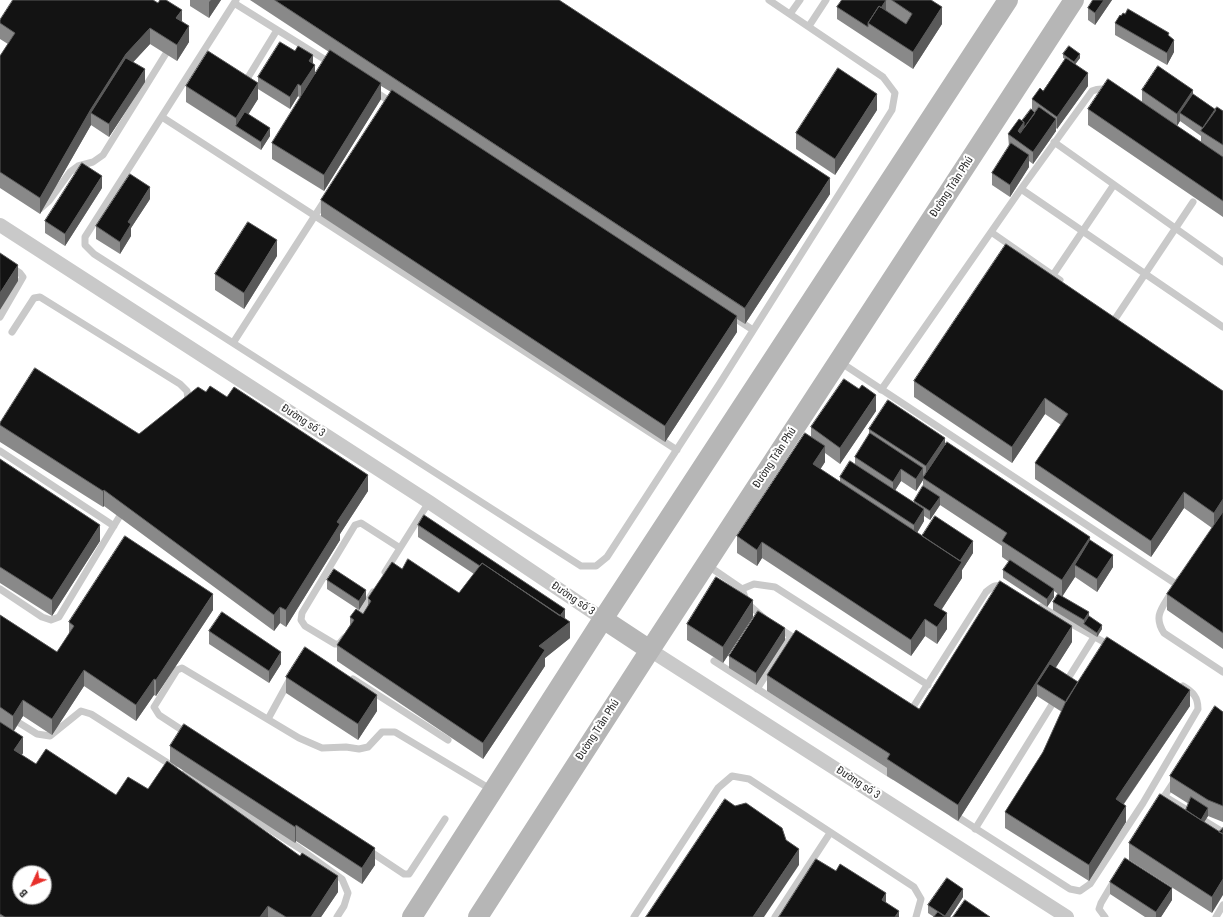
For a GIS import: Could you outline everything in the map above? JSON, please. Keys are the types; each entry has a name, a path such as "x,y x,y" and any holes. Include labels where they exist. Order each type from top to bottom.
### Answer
{"main road":[{"path":"412,917 603,619 1008,0"},
{"name":"Đường Trần Phú","path":"478,917 1072,0"},
{"path":"603,619 650,650"}],"street":[{"name":"Đường số 3","path":"0,225 429,502 603,619"},
{"name":"Đường số 3","path":"650,650 1067,917"}],"lane":[{"path":"337,68 235,1 84,237 85,246 94,254 581,566 596,566 607,557 677,450 892,110 894,92 882,77 769,0"},
{"path":"790,14 800,0"},
{"path":"809,26 826,0"},
{"path":"243,84 277,30"},
{"path":"29,206 35,210 42,209 70,172 78,166 93,162 103,155 172,44 174,36"},
{"path":"371,89 388,105 404,110"},
{"path":"881,390 1054,142 1092,91 1096,89 1105,89 1118,95"},
{"path":"162,117 677,450"},
{"path":"1054,142 1113,186 1223,262"},
{"path":"1053,275 1113,186"},
{"path":"1021,189 1223,327"},
{"path":"233,343 332,190"},
{"path":"1115,319 1193,202"},
{"path":"991,232 1065,284"},
{"path":"0,260 20,273 23,278 0,317"},
{"path":"12,332 34,298 40,297 47,300 180,384 187,391 188,399 181,413"},
{"path":"726,313 753,330"},
{"path":"838,361 1176,584"},
{"path":"0,452 114,526"},
{"path":"0,589 42,617 51,620 59,616 130,499"},
{"path":"380,581 429,502"},
{"path":"376,588 339,644 335,644 305,626 301,620 302,613 355,525 361,523 400,548"},
{"path":"706,564 742,589 747,603 758,615 805,645"},
{"path":"1185,572 1159,613 1159,625 1164,633 1223,672"},
{"path":"742,589 754,584 775,587 928,685"},
{"path":"903,708 910,712 986,592 993,585 1001,585 1014,592"},
{"path":"1034,604 1115,649"},
{"path":"754,622 758,615"},
{"path":"757,689 791,636"},
{"path":"975,829 1094,637"},
{"path":"714,661 902,782"},
{"path":"724,668 728,661"},
{"path":"192,736 159,715 154,707 177,670 182,668 299,738 322,748 368,747 382,732 395,732 493,791"},
{"path":"268,719 293,675"},
{"path":"349,676 448,740"},
{"path":"948,812 1070,889 1080,891 1090,884 1143,803 1198,709 1198,699 1190,691 1177,683"},
{"path":"0,711 38,734 50,736 81,711 91,714 305,857 342,879 348,893 344,906 337,917"},
{"path":"1160,803 1181,771"},
{"path":"634,917 718,788 732,776 749,779 914,887 921,899 916,917"},
{"path":"1164,796 1223,832"},
{"path":"364,848 404,874 409,874 445,819"},
{"path":"775,917 830,833"},
{"path":"1105,917 1099,909 1101,903 1119,874"},
{"path":"1216,917 1222,907"}],"building":[{"path":"13,0 153,0 158,3 160,0 166,0 182,10 176,18 189,26 177,45 150,28 126,54 91,109 40,198 0,172 0,56 15,33 0,23 0,20"},
{"path":"275,0 559,0 830,178 745,308"},
{"path":"842,0 886,0 881,8 879,6 868,23 868,27 837,7"},
{"path":"892,0 931,0 942,7 913,52 868,23 879,6 906,24 912,14"},
{"path":"1093,0 1104,0 1095,13 1088,8"},
{"path":"1128,9 1169,33 1168,35 1174,40 1167,53 1115,23 1120,15 1121,16 1123,13 1125,14"},
{"path":"280,42 295,51 298,46 313,55 309,61 315,65 301,86 298,84 290,97 258,77"},
{"path":"1069,46 1080,54 1074,62 1063,54"},
{"path":"330,50 381,83 324,175 272,143"},
{"path":"208,51 258,83 236,118 186,86"},
{"path":"126,58 145,69 109,124 91,113"},
{"path":"1066,58 1088,73 1057,117 1032,99 1040,88 1043,91"},
{"path":"1158,66 1193,90 1177,114 1142,90"},
{"path":"838,68 877,94 835,159 796,133"},
{"path":"1108,79 1223,157 1223,201 1088,109"},
{"path":"392,90 737,316 665,426 321,200"},
{"path":"1193,94 1216,110 1203,128 1180,113"},
{"path":"1039,107 1056,119 1033,152 1008,134 1019,119 1024,122 1018,131 1020,133"},
{"path":"1217,107 1223,111 1223,145 1201,131"},
{"path":"1031,109 1035,113 1024,128 1024,122 1022,121"},
{"path":"245,112 270,128 261,142 236,126"},
{"path":"1011,143 1029,155 1010,185 992,173"},
{"path":"82,163 102,176 65,234 45,221"},
{"path":"130,174 150,187 128,222 131,224 120,242 96,226"},
{"path":"248,222 277,240 244,293 215,274"},
{"path":"1006,244 1223,391 1223,499 1214,513 1184,492 1151,541 1035,463 1068,414 1045,398 1012,447 914,381"},
{"path":"0,253 18,265 0,293"},
{"path":"35,368 139,434 198,387 206,392 210,386 227,397 234,387 368,475 337,522 340,524 286,610 280,607 274,615 104,490 103,491 0,425"},
{"path":"844,379 859,389 862,385 876,395 840,448 811,427"},
{"path":"888,400 945,438 926,466 869,429"},
{"path":"805,433 825,446 813,464 962,562 934,605 947,613 937,627 925,619 911,640 762,542 757,550 737,536"},
{"path":"870,433 923,468 916,479 901,469 893,482 855,457"},
{"path":"947,442 1090,537 1062,580 1002,541 1007,533 923,478"},
{"path":"0,459 100,525 52,600 0,567"},
{"path":"850,461 924,509 914,525 840,477"},
{"path":"923,486 940,497 930,511 914,501"},
{"path":"1223,512 1223,633 1167,594"},
{"path":"424,515 565,609 560,616 482,563 480,566 418,525"},
{"path":"935,516 973,541 960,561 922,536"},
{"path":"125,536 213,594 156,680 154,679 136,705 84,670 52,719 23,700 13,716 0,707 0,615 57,652 74,626 69,622"},
{"path":"1090,540 1113,555 1097,579 1075,565"},
{"path":"408,559 459,593 482,563 570,622 539,646 545,650 483,743 337,645 354,620 350,617 356,609 363,614 371,601 368,598 392,562 402,569"},
{"path":"1010,560 1054,589 1047,599 1003,570"},
{"path":"334,569 366,590 359,601 327,580"},
{"path":"716,577 753,600 723,647 687,624"},
{"path":"1000,581 1072,626 958,805 887,759 890,754 767,675 796,630 919,709"},
{"path":"1058,594 1089,612 1084,620 1053,602"},
{"path":"758,611 785,628 756,673 729,656"},
{"path":"222,612 281,652 269,671 209,631"},
{"path":"1089,616 1102,625 1097,633 1084,624"},
{"path":"1107,637 1190,690 1116,799 1126,806 1089,865 1005,812 1043,752 1067,699"},
{"path":"305,647 377,695 358,724 286,677"},
{"path":"1050,664 1078,682 1066,702 1037,684"},
{"path":"1215,706 1223,712 1223,806 1208,800 1170,776"},
{"path":"0,722 23,737 14,750 36,764 46,749 116,795 128,777 148,789 167,761 300,856 302,853 338,876 311,917 286,917 268,906 260,917 5,917 0,914"},
{"path":"184,724 375,848 362,868 296,825 295,827 170,746"},
{"path":"1160,794 1223,834 1223,879 1212,897 1129,843"},
{"path":"1191,797 1208,808 1201,820 1186,810"},
{"path":"725,799 735,806 746,803 782,828 786,840 799,849 753,917 646,917"},
{"path":"1223,828 1223,834 1219,832"},
{"path":"1125,858 1172,888 1156,912 1110,882"},
{"path":"816,859 836,871 840,864 886,893 882,900 899,911 895,917 779,917"},
{"path":"947,878 963,889 945,916 928,905"},
{"path":"965,900 990,917 953,917"},
{"path":"938,912 945,917 934,917"}]}
